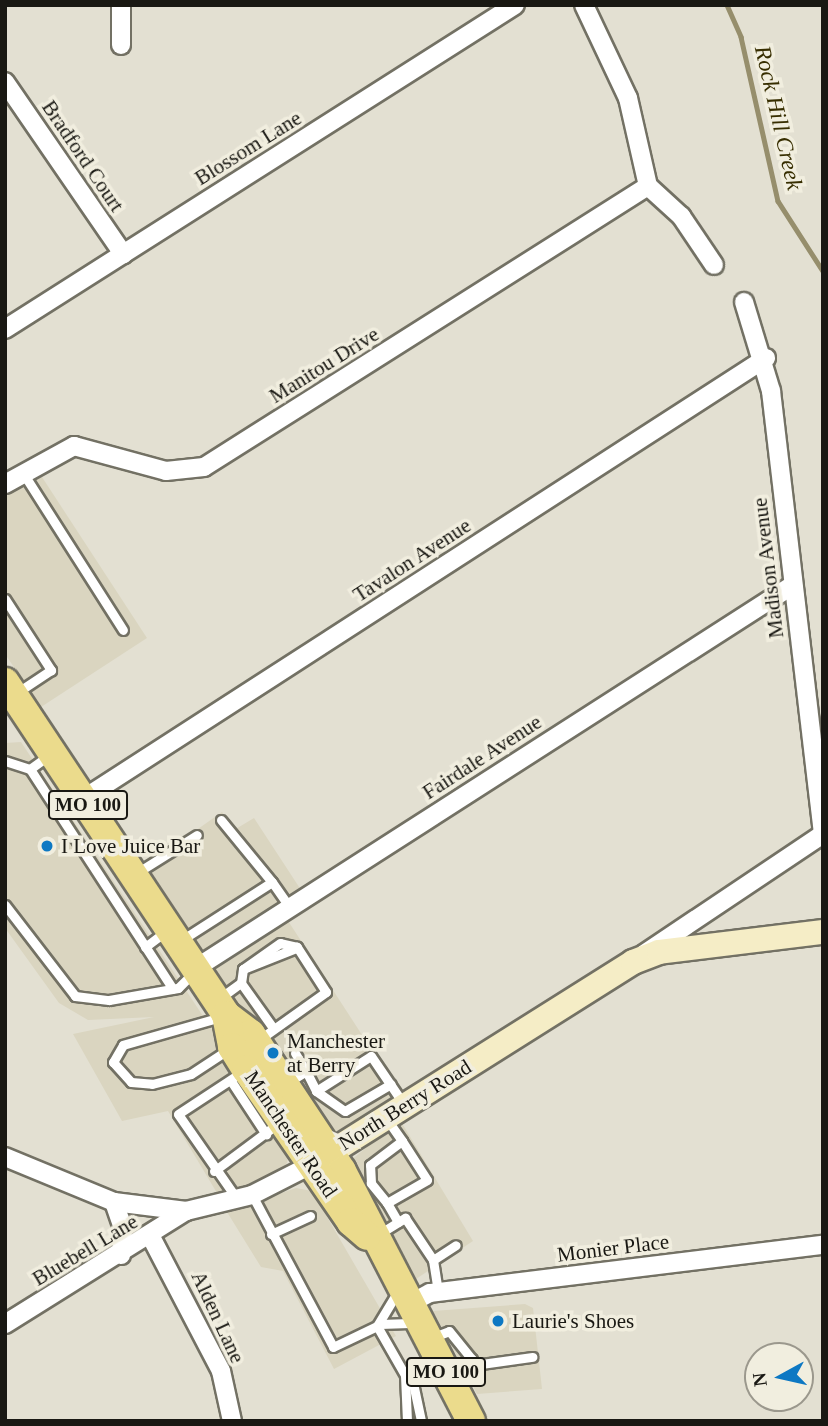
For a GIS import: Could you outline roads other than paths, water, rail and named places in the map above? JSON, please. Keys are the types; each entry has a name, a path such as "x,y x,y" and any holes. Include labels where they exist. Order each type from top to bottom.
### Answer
{"main road":[{"name":"Manchester Road","path":"9,688 221,1007 247,1053 273,1128 320,1158 376,1201 375,1240"},
{"name":"North Berry Road","path":"320,1158 393,1102 633,962 659,952 823,932"},
{"name":"Manchester Road","path":"247,1053 295,1078 320,1158 351,1222 375,1240 471,1421"}],"street":[{"path":"121,5 121,45"},
{"name":"Blossom Lane","path":"5,329 515,5"},
{"path":"584,5 628,98 648,186 681,216 714,265"},
{"name":"Bradford Court","path":"5,82 123,254"},
{"name":"Manitou Drive","path":"5,484 74,446 166,471 204,467 648,186"},
{"name":"Madison Avenue","path":"744,302 766,358 823,833"},
{"name":"Tavalon Avenue","path":"83,799 766,358"},
{"name":"Fairdale Avenue","path":"196,968 793,584"},
{"name":"North Berry Road","path":"633,962 823,833"},
{"name":"North Berry Road","path":"5,1157 114,1202 186,1211 244,1197 320,1158"},
{"path":"114,1202 123,1228 121,1255"},
{"name":"Bluebell Lane","path":"5,1324 151,1237 186,1211"},
{"name":"Alden Lane","path":"151,1237 221,1371 232,1421"},
{"name":"Monier Place","path":"416,1313 438,1292 823,1245"}],"lane":[{"path":"23,473 123,630"},
{"path":"5,599 51,670 9,688"},
{"path":"30,769 52,753"},
{"path":"5,761 30,769 173,989"},
{"path":"220,820 290,908"},
{"path":"134,874 197,835"},
{"path":"145,947 174,935 272,882"},
{"path":"5,905 62,988 91,1001 173,989 196,968"},
{"path":"247,1053 241,983 243,970 297,947 326,992 247,1053 178,1114 214,1171 244,1197 271,1234 333,1347 379,1325 416,1313 449,1331 474,1365 473,1377 454,1386"},
{"path":"241,983 221,1007 123,1045 113,1062 138,1084 166,1082 247,1053"},
{"path":"295,1053 295,1078 345,1111 361,1098 393,1102"},
{"path":"316,1091 341,1080 371,1056 393,1102 402,1141 428,1180 376,1201"},
{"path":"214,1171 273,1128"},
{"path":"398,1222 376,1201 370,1165 402,1141"},
{"path":"271,1234 310,1216"},
{"path":"375,1240 405,1218 433,1260 438,1292"},
{"path":"433,1260 456,1245"},
{"path":"379,1325 416,1313"},
{"path":"379,1325 405,1375 413,1383 421,1421"},
{"path":"474,1365 532,1357"},
{"path":"405,1375 407,1421"}],"waterway":[{"name":"Rock Hill Creek","path":"727,5 741,37 778,201 823,271"}],"place":[{"name":"I Love Juice Bar","path":"47,846"},
{"name":"Manchester at Berry","path":"273,1053"},
{"name":"Laurie's Shoes","path":"498,1321"}]}
